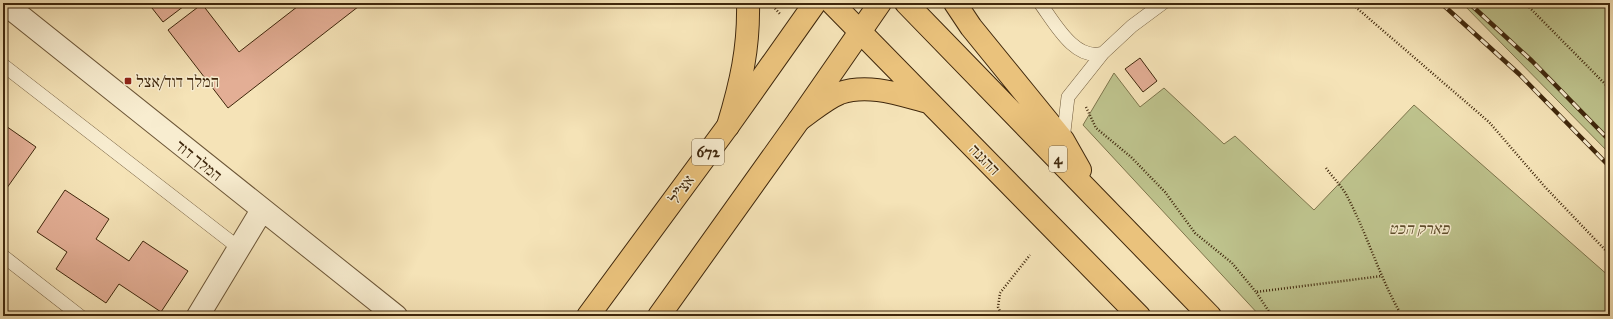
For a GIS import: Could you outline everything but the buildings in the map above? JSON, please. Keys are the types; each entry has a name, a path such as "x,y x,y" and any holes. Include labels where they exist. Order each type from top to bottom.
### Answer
{"main road":[{"path":"728,126 738,93 744,63 748,32 748,3"},
{"name":"אצ\"ל","path":"588,316 728,126 815,3"},
{"name":"ההגנה","path":"832,3 1139,316"},
{"path":"659,316 799,120 880,3"},
{"name":"4","path":"906,3 1210,316"},
{"path":"955,3 971,27 1063,140 1096,199"},
{"path":"799,120 841,93 855,90 885,91 929,102"}],"street":[{"name":"המלך דוד","path":"4,3 396,316"},
{"path":"198,316 262,210"}],"lane":[{"path":"1040,3 1068,41 1079,51 1098,55 1103,53"},
{"path":"1063,140 1068,97 1103,53 1132,26 1163,3"},
{"path":"3,66 239,248"},
{"path":"3,256 80,316"}],"path":[{"path":"1351,3 1489,122 1545,188 1610,255"},
{"path":"1525,3 1610,89"},
{"path":"1076,88 1096,128 1136,162 1165,192 1195,233 1232,263 1256,292 1272,316"},
{"path":"1326,168 1348,197 1388,293 1402,316"},
{"path":"1002,316 998,307 1000,293 1030,254"},
{"path":"1256,292 1382,276"}],"green space":[{"path":"1462,3 1601,3 1610,11 1610,154"},
{"name":"פארק הכט","path":"1114,73 1140,107 1164,88 1224,144 1235,136 1314,210 1414,105 1610,277 1610,316 1260,316 1083,125"}],"railway":[{"path":"1441,3 1519,74 1610,167"},
{"path":"1469,3 1532,61 1610,141"}],"place":[{"name":"המלך דוד/אצל","path":"128,81"}]}
